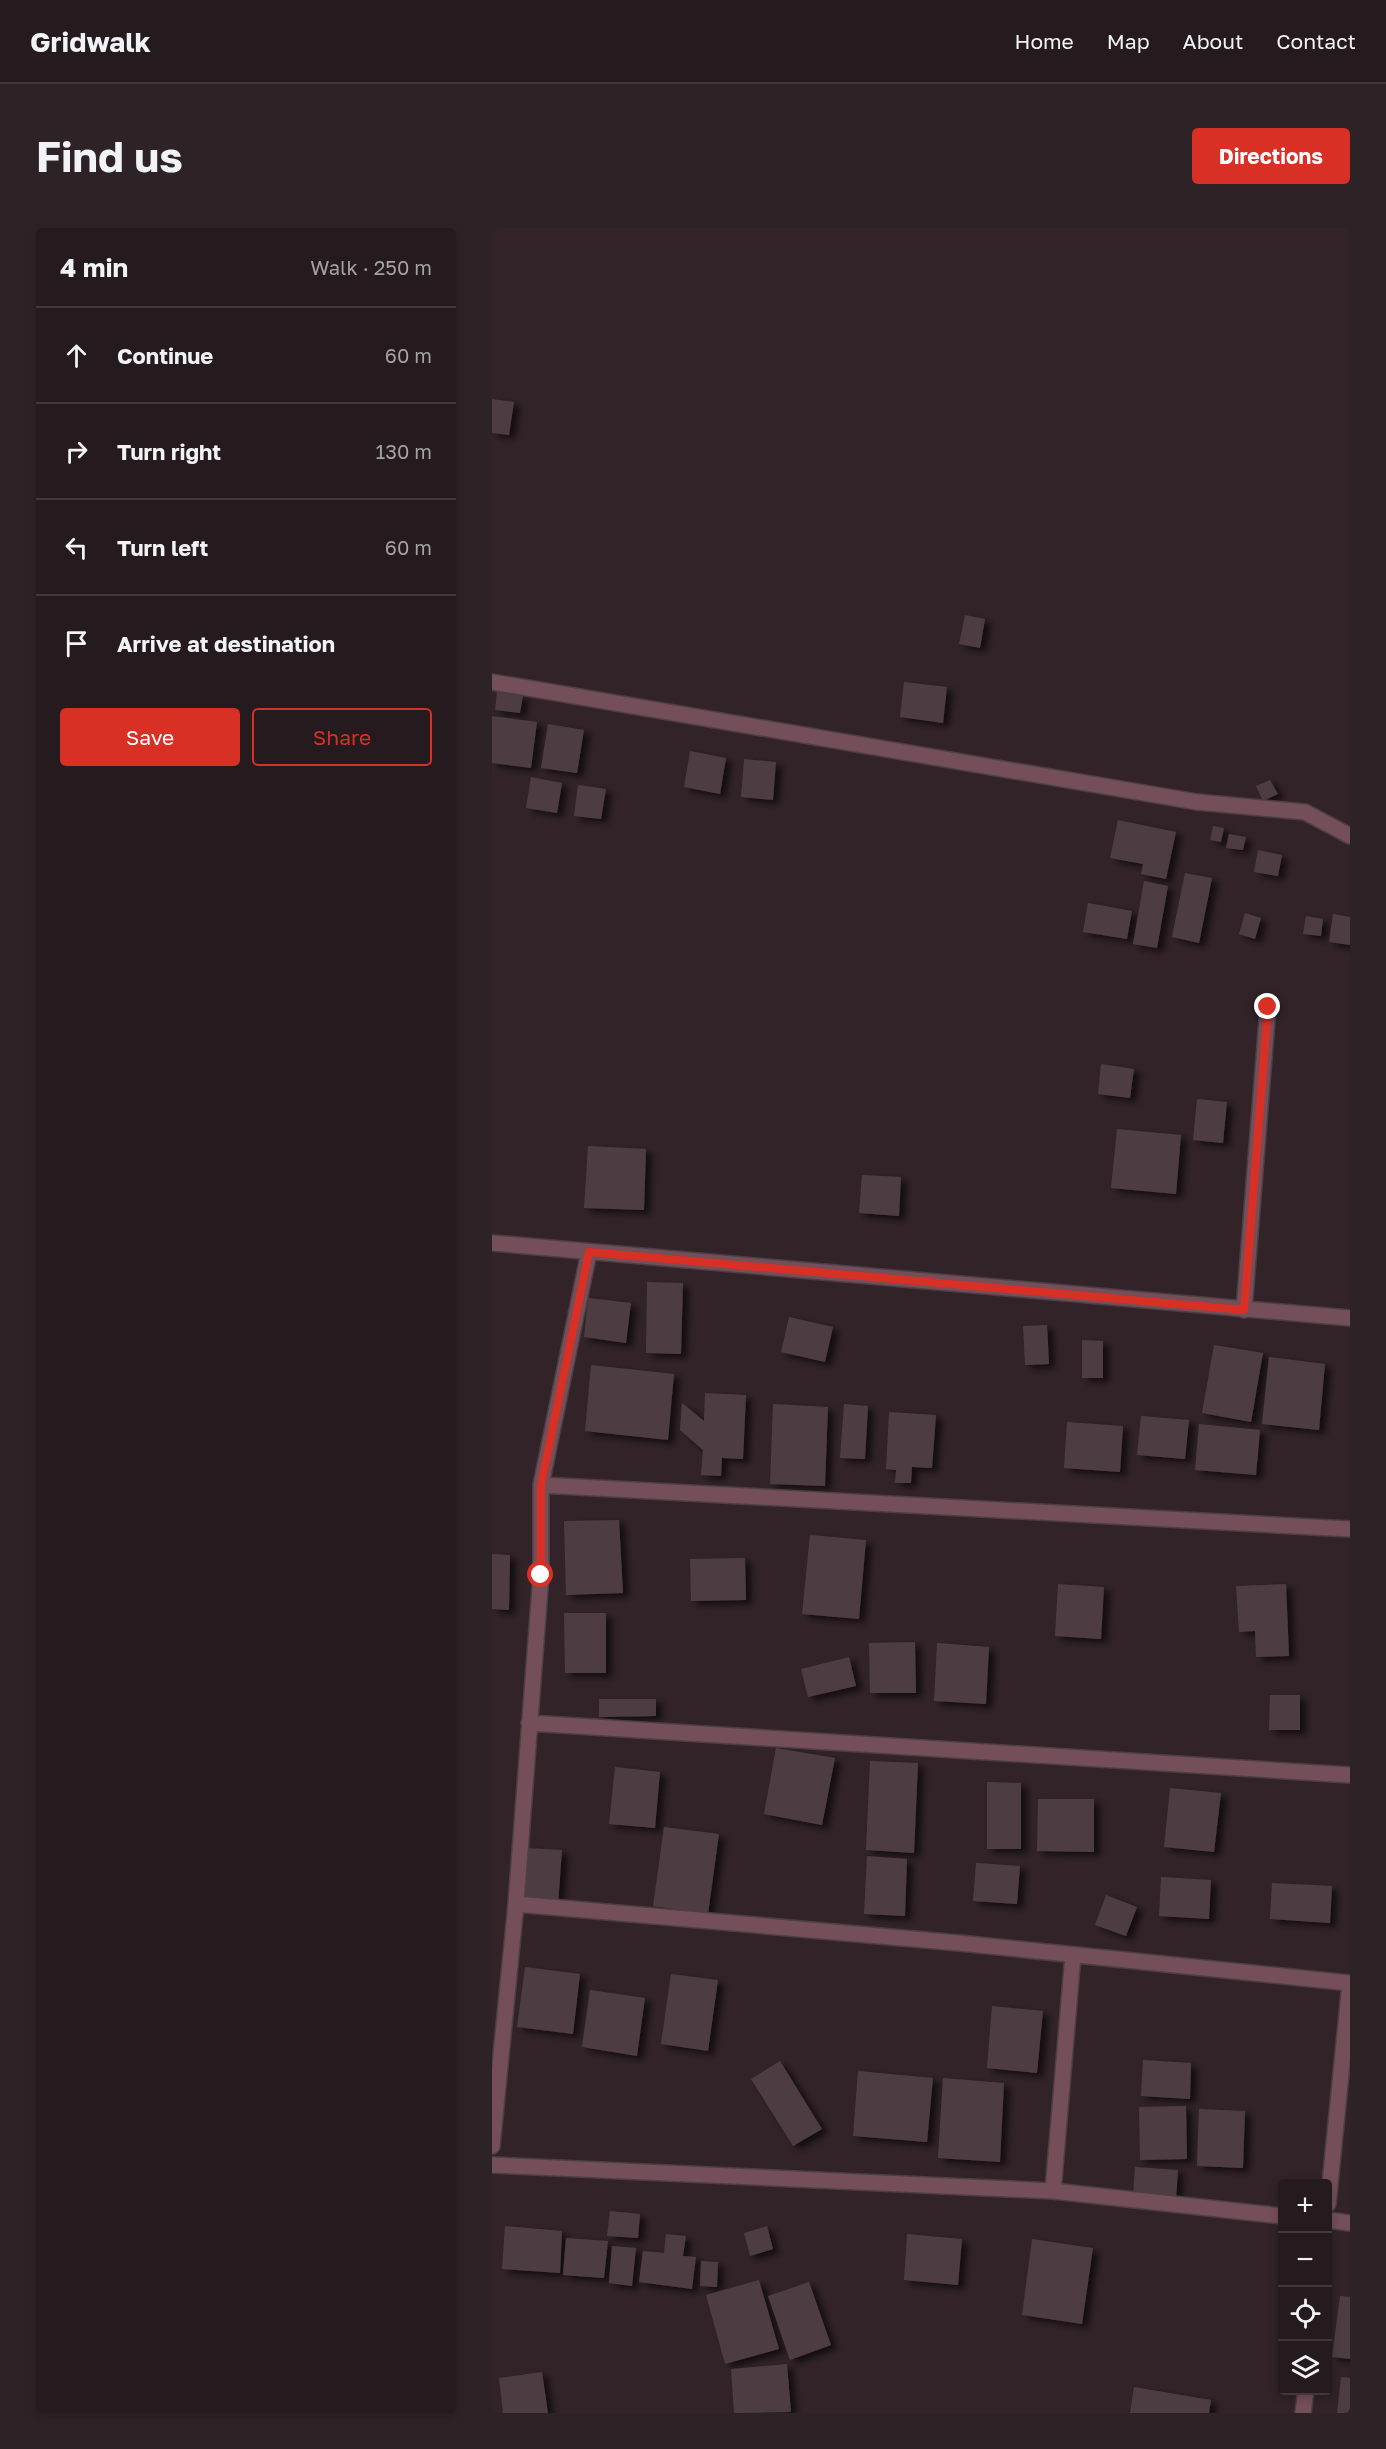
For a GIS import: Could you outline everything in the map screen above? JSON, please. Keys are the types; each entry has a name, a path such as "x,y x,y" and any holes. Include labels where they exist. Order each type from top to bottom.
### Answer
{"street":[{"path":"492,682 1197,802 1305,812 1350,836"},
{"path":"1244,1310 1268,1007"},
{"path":"492,1243 1350,1318"},
{"path":"492,2146 516,1904 541,1575 541,1485 589,1252"},
{"path":"541,1485 1350,1529"},
{"path":"529,1722 1350,1775"},
{"path":"516,1904 959,1943 1350,1983 1330,2179"},
{"path":"1053,2191 1073,1955"},
{"path":"492,2165 1053,2191 1278,2216"},
{"path":"1332,2221 1350,2223"},
{"path":"1303,2413 1305,2395"}],"building":[{"path":"492,399 514,402 509,435 492,433"},
{"path":"965,615 985,619 980,648 959,644"},
{"path":"904,682 947,687 943,723 900,717"},
{"path":"497,692 523,696 520,713 495,710"},
{"path":"492,716 537,722 531,768 492,763"},
{"path":"548,724 584,730 577,773 541,768"},
{"path":"690,751 726,758 720,794 684,787"},
{"path":"744,759 776,762 773,800 741,797"},
{"path":"531,777 562,783 557,813 526,808"},
{"path":"1270,780 1278,794 1263,801 1256,786"},
{"path":"578,785 606,789 601,819 574,816"},
{"path":"1118,820 1176,832 1166,879 1141,874 1143,864 1110,858"},
{"path":"1213,826 1224,828 1221,842 1210,840"},
{"path":"1229,834 1246,837 1243,850 1226,848"},
{"path":"1258,850 1282,855 1278,876 1254,872"},
{"path":"1185,873 1212,878 1199,943 1172,937"},
{"path":"1144,881 1168,886 1157,948 1133,944"},
{"path":"1088,903 1132,911 1127,939 1083,932"},
{"path":"1245,913 1261,918 1255,939 1239,934"},
{"path":"1333,914 1350,917 1350,945 1329,942"},
{"path":"1306,916 1323,919 1321,936 1303,934"},
{"path":"1101,1064 1134,1069 1130,1098 1098,1094"},
{"path":"1197,1099 1227,1102 1223,1143 1193,1140"},
{"path":"1117,1129 1181,1135 1176,1194 1111,1188"},
{"path":"588,1146 646,1149 644,1210 584,1208"},
{"path":"862,1175 901,1177 899,1216 859,1213"},
{"path":"647,1282 683,1283 681,1354 646,1353"},
{"path":"588,1298 631,1303 626,1343 584,1337"},
{"path":"789,1317 833,1327 825,1362 781,1352"},
{"path":"1047,1325 1049,1364 1025,1365 1023,1326"},
{"path":"1082,1340 1103,1341 1103,1378 1082,1378"},
{"path":"1214,1345 1263,1353 1251,1422 1202,1413"},
{"path":"1269,1357 1325,1364 1319,1430 1262,1424"},
{"path":"591,1365 674,1374 668,1440 585,1431"},
{"path":"705,1393 746,1395 743,1459 722,1458 721,1476 701,1475 703,1450 680,1430 682,1403 704,1421"},
{"path":"773,1404 828,1407 825,1486 770,1484"},
{"path":"844,1404 868,1406 865,1459 840,1458"},
{"path":"889,1412 936,1415 932,1468 912,1467 911,1483 895,1483 896,1470 886,1469"},
{"path":"1141,1416 1189,1420 1185,1459 1137,1455"},
{"path":"1067,1422 1123,1426 1120,1472 1064,1468"},
{"path":"1199,1424 1260,1430 1256,1475 1195,1470"},
{"path":"619,1520 623,1593 566,1595 564,1521"},
{"path":"810,1535 866,1540 859,1619 802,1614"},
{"path":"492,1554 510,1555 509,1610 492,1609"},
{"path":"745,1558 746,1600 691,1601 690,1559"},
{"path":"1058,1584 1104,1587 1101,1639 1055,1636"},
{"path":"1286,1584 1289,1656 1256,1657 1255,1631 1239,1632 1236,1586"},
{"path":"564,1613 606,1613 606,1673 565,1673"},
{"path":"915,1642 916,1693 870,1693 869,1643"},
{"path":"937,1643 989,1647 986,1704 934,1701"},
{"path":"849,1657 856,1686 808,1697 801,1669"},
{"path":"1270,1695 1300,1695 1300,1730 1269,1730"},
{"path":"599,1699 656,1699 656,1716 599,1717"},
{"path":"776,1748 835,1758 822,1825 764,1814"},
{"path":"870,1761 918,1763 914,1853 866,1850"},
{"path":"615,1767 660,1772 655,1828 609,1824"},
{"path":"987,1782 1021,1783 1021,1849 987,1849"},
{"path":"1170,1788 1221,1793 1214,1852 1164,1847"},
{"path":"1038,1799 1094,1799 1094,1852 1037,1851"},
{"path":"664,1827 719,1834 708,1914 653,1906"},
{"path":"524,1848 562,1850 558,1905 520,1903"},
{"path":"867,1856 907,1859 905,1916 864,1914"},
{"path":"976,1863 1020,1866 1017,1904 973,1901"},
{"path":"1161,1877 1211,1880 1209,1919 1159,1916"},
{"path":"1272,1883 1332,1886 1330,1923 1270,1919"},
{"path":"1106,1895 1137,1907 1126,1936 1095,1925"},
{"path":"525,1967 580,1974 573,2034 517,2027"},
{"path":"671,1974 718,1980 708,2051 661,2044"},
{"path":"590,1990 645,1998 637,2056 582,2047"},
{"path":"992,2006 1043,2011 1037,2073 987,2068"},
{"path":"1143,2060 1191,2063 1190,2099 1141,2096"},
{"path":"780,2061 822,2129 793,2146 751,2079"},
{"path":"858,2071 933,2078 927,2142 853,2136"},
{"path":"943,2078 1004,2083 1000,2162 938,2158"},
{"path":"1186,2106 1187,2159 1140,2160 1139,2107"},
{"path":"1199,2109 1245,2111 1243,2168 1197,2166"},
{"path":"1135,2167 1178,2170 1176,2199 1133,2196"},
{"path":"610,2211 640,2214 638,2238 607,2236"},
{"path":"505,2226 562,2231 560,2273 502,2269"},
{"path":"767,2226 773,2249 750,2256 744,2233"},
{"path":"666,2234 686,2236 683,2256 696,2257 692,2289 639,2282 643,2251 664,2253"},
{"path":"907,2234 962,2239 958,2285 904,2280"},
{"path":"566,2238 608,2241 604,2278 563,2275"},
{"path":"1032,2239 1093,2248 1082,2324 1022,2315"},
{"path":"612,2246 636,2248 632,2286 609,2283"},
{"path":"701,2261 718,2262 717,2287 700,2286"},
{"path":"759,2280 779,2349 725,2364 706,2295"},
{"path":"809,2282 831,2345 790,2360 768,2296"},
{"path":"1340,2296 1350,2297 1350,2359 1332,2357"},
{"path":"787,2364 791,2412 734,2413 731,2369"},
{"path":"542,2372 548,2413 503,2413 499,2378"},
{"path":"1341,2377 1350,2378 1350,2413 1337,2413"},
{"path":"1134,2387 1211,2400 1209,2413 1130,2413"}],"route":[{"path":"541,1575 541,1485 589,1252 1244,1310 1268,1007"}]}
